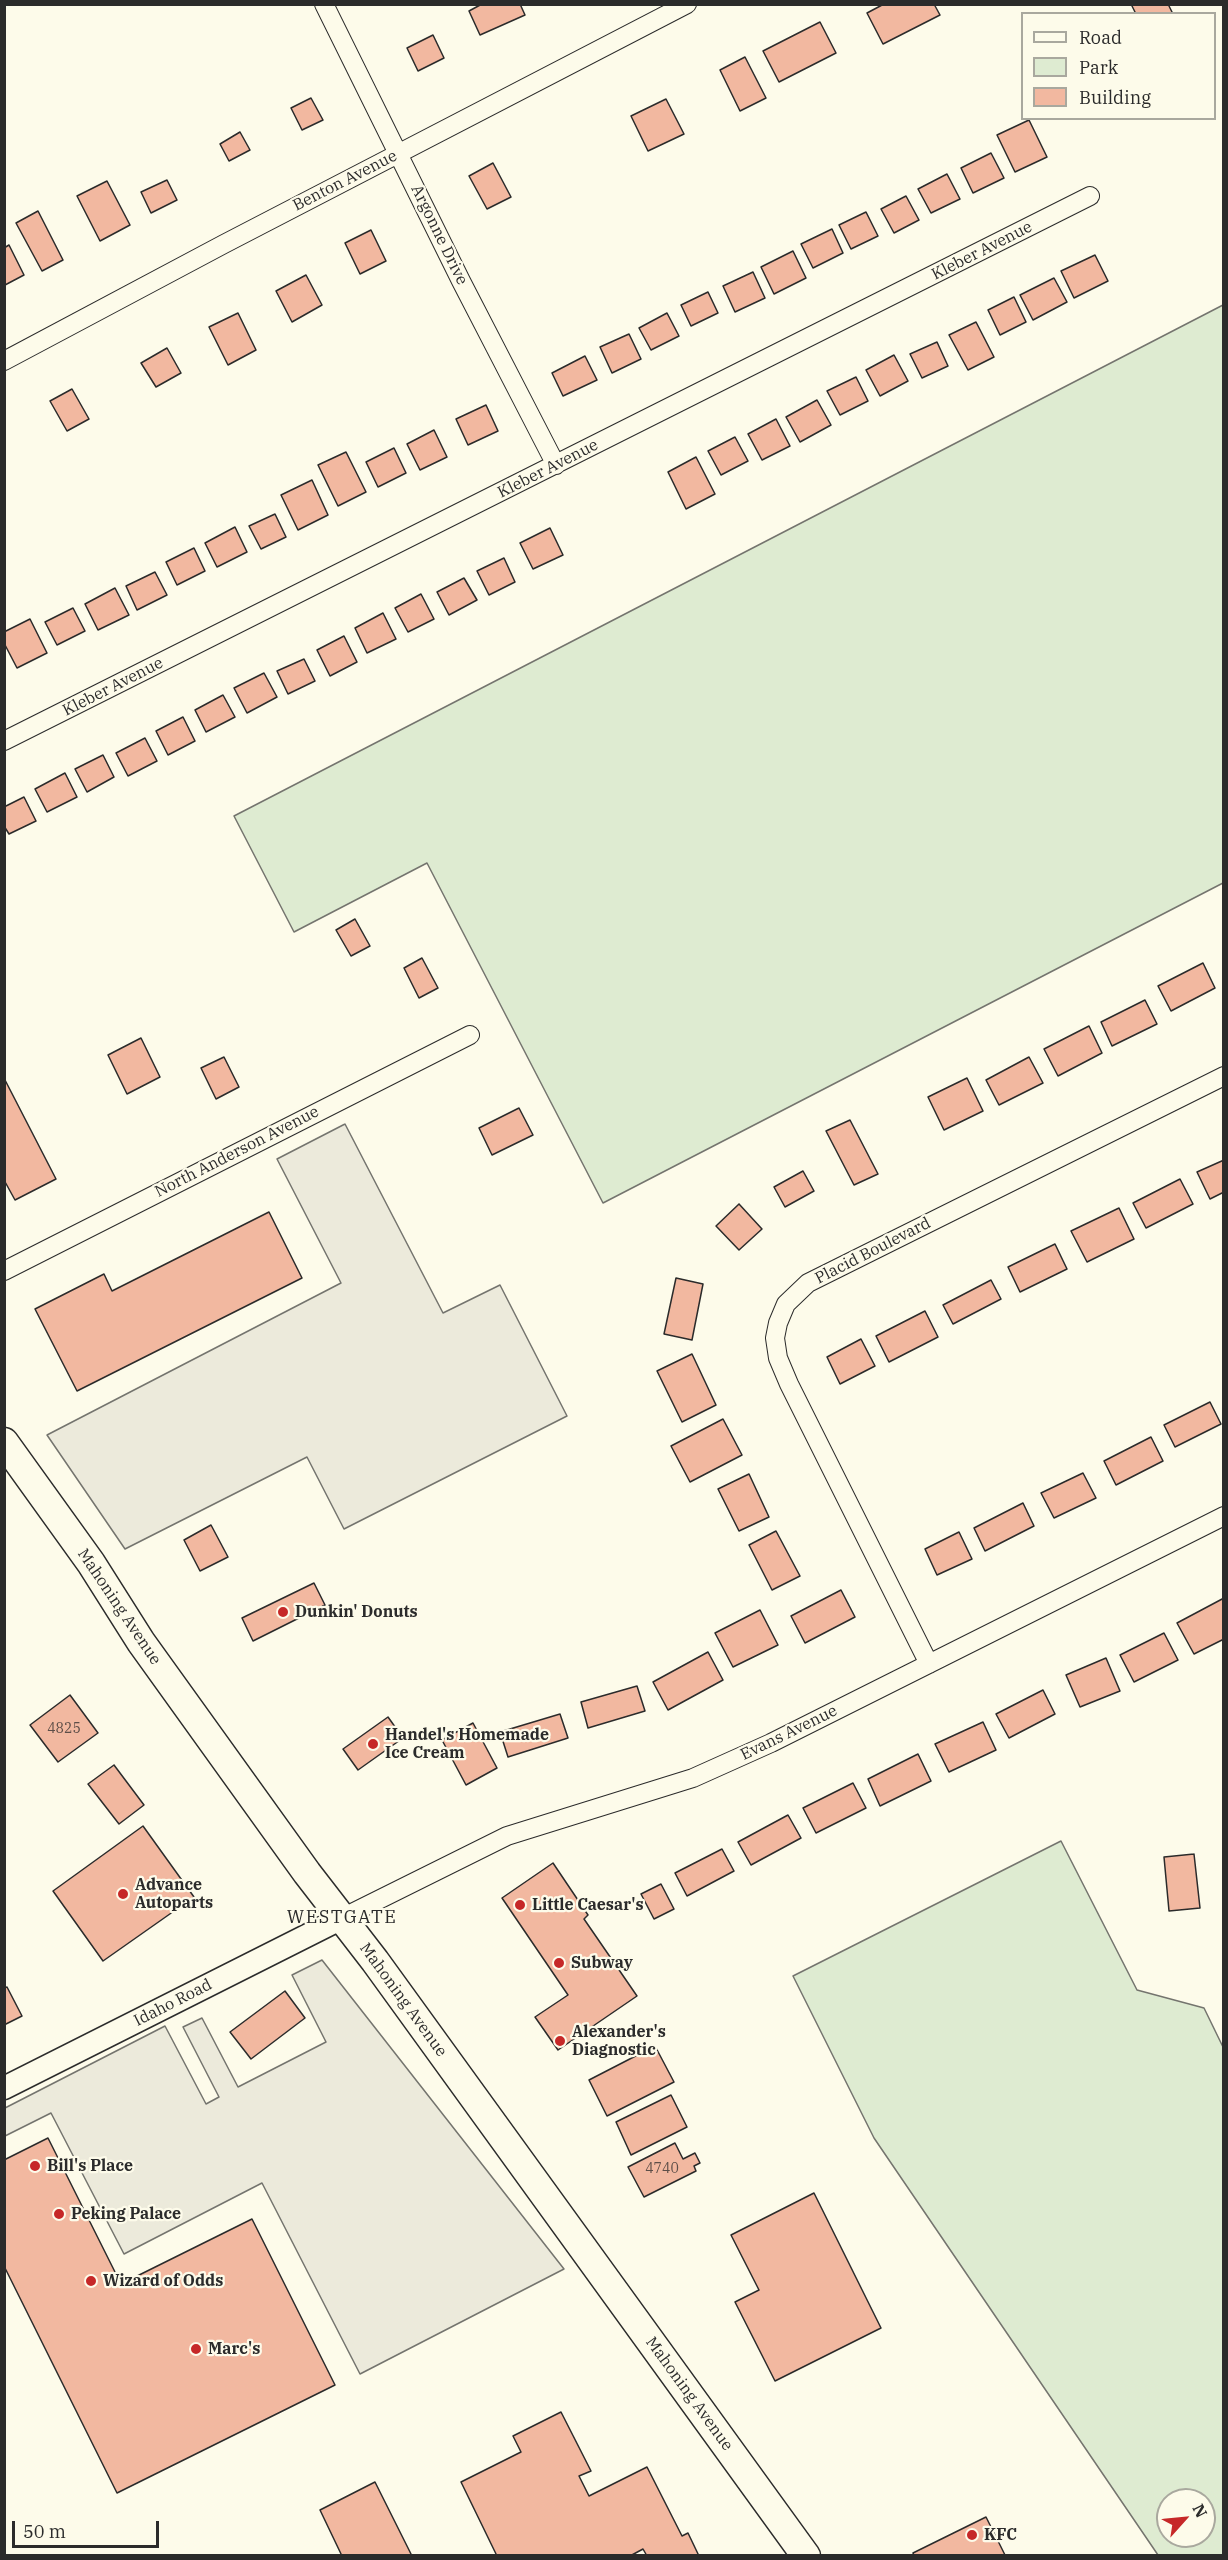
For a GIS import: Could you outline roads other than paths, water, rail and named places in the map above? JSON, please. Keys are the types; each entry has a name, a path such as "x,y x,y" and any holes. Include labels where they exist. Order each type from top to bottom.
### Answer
{"main road":[{"name":"Mahoning Avenue","path":"4,1442 91,1563 141,1642 307,1873 342,1918 796,2552"}],"street":[{"name":"Argonne Drive","path":"324,4 556,465"},
{"name":"Benton Avenue","path":"4,361 398,153 687,4"},
{"name":"Kleber Avenue","path":"4,741 1090,196"},
{"name":"North Anderson Avenue","path":"4,1271 470,1035"},
{"name":"Placid Boulevard","path":"929,1665 794,1395 778,1358 775,1338 786,1304 808,1283 1224,1076"},
{"name":"Evans Avenue","path":"342,1918 507,1836 693,1778 929,1665 1224,1516"},
{"name":"Idaho Road","path":"4,2088 342,1918"}],"place":[{"name":"Dunkin' Donuts","path":"283,1612"},
{"name":"Handel's Homemade Ice Cream","path":"373,1744"},
{"name":"Advance Autoparts","path":"123,1894"},
{"name":"Little Caesar's","path":"520,1905"},
{"name":"Subway","path":"559,1963"},
{"name":"Alexander's Diagnostic","path":"560,2041"},
{"name":"Bill's Place","path":"35,2166"},
{"name":"Peking Palace","path":"59,2214"},
{"name":"Wizard of Odds","path":"91,2281"},
{"name":"Marc's","path":"196,2349"},
{"name":"KFC","path":"972,2535"}],"district":[{"name":"WESTGATE","path":"342,1918"}]}
